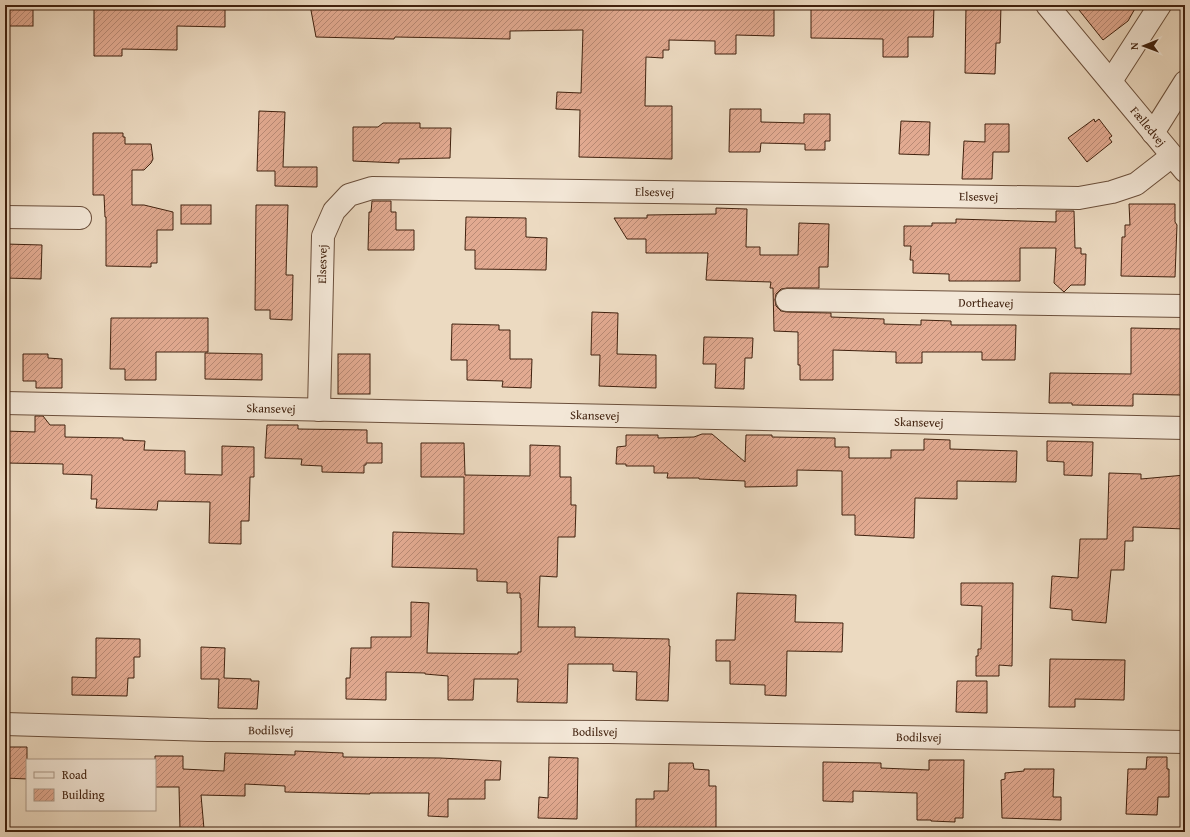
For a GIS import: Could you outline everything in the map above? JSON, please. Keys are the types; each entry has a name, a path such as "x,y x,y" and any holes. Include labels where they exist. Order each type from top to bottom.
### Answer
{"street":[{"name":"Fælledvej","path":"1047,5 1179,163"},
{"path":"1111,82 1160,5"},
{"path":"1153,133 1185,82"},
{"name":"Elsesvej","path":"319,410 323,236 334,211 349,195 372,188 1079,198 1112,192 1136,184 1179,163"},
{"path":"5,217 80,218"},
{"name":"Dortheavej","path":"787,300 1185,306"},
{"name":"Skansevej","path":"5,403 1185,428"},
{"name":"Bodilsvej","path":"5,724 208,730 601,732 1185,742"}],"building":[{"path":"5,5 33,5 33,26 5,26"},
{"path":"94,5 193,7 193,5 225,5 225,27 177,26 177,50 122,49 122,56 94,56"},
{"path":"310,5 632,5 691,8 691,5 774,5 774,36 736,35 736,54 715,54 715,41 669,40 669,50 663,50 663,58 646,57 645,106 672,106 672,159 579,157 580,110 556,109 557,92 581,93 583,30 510,31 510,39 316,37"},
{"path":"811,5 934,6 933,37 908,37 908,57 883,57 883,39 811,38"},
{"path":"966,5 1001,5 1000,43 996,43 995,74 965,73"},
{"path":"1075,5 1137,5 1128,21 1103,40"},
{"path":"730,109 761,109 761,122 804,123 804,114 830,114 830,141 825,141 825,150 805,150 805,144 761,143 760,152 729,152"},
{"path":"259,111 285,112 283,167 317,167 317,187 275,186 275,171 257,171"},
{"path":"1094,119 1095,122 1099,119 1112,136 1109,138 1112,142 1087,162 1068,138"},
{"path":"901,121 930,122 929,155 899,154"},
{"path":"383,123 420,123 420,128 451,128 450,158 399,159 399,163 353,161 353,127 378,127"},
{"path":"985,124 1009,124 1009,152 993,152 992,179 962,179 964,141 985,142"},
{"path":"93,133 123,133 123,137 125,137 125,144 151,144 153,159 151,163 144,170 132,170 132,205 144,205 173,212 173,230 157,230 157,263 151,263 151,267 106,266 106,217 104,195 93,195"},
{"path":"372,201 391,201 391,212 396,212 396,230 414,230 414,250 368,250 369,212 371,212"},
{"path":"1129,204 1175,204 1175,222 1177,225 1175,277 1121,276 1122,237 1125,237 1125,225 1130,225"},
{"path":"181,205 211,205 211,224 181,224"},
{"path":"256,205 288,205 286,275 293,275 292,320 270,319 270,310 255,310"},
{"path":"716,208 747,209 746,247 760,247 760,255 798,255 799,223 829,224 828,267 819,267 819,288 781,289 776,294 775,300 776,306 781,311 831,313 831,317 884,319 884,324 921,325 921,320 951,321 951,325 1016,325 1015,360 982,360 982,352 922,352 922,363 896,363 896,352 833,350 833,380 800,380 800,365 798,365 798,332 774,331 773,288 770,288 771,282 706,280 708,253 646,253 646,239 627,239 614,218 647,218 647,215 716,214"},
{"path":"1056,211 1074,211 1075,248 1081,248 1081,254 1086,254 1085,285 1071,285 1064,292 1054,283 1056,248 1020,248 1020,281 949,281 949,274 913,273 913,260 910,260 911,246 904,246 904,226 932,226 932,223 956,223 956,219 1056,222"},
{"path":"466,217 526,218 526,237 547,238 546,270 475,269 475,250 465,250"},
{"path":"5,244 42,245 41,279 5,278"},
{"path":"592,312 618,313 617,354 656,355 656,388 599,386 600,355 591,355"},
{"path":"111,318 208,318 208,352 156,352 156,380 125,380 125,369 110,369"},
{"path":"452,324 499,325 499,330 510,330 510,359 532,359 531,388 502,387 503,381 467,380 467,360 451,360"},
{"path":"1131,328 1185,329 1185,363 1181,363 1181,395 1133,394 1133,406 1049,403 1050,373 1131,374"},
{"path":"704,337 753,338 752,358 745,358 744,389 715,388 716,364 703,364"},
{"path":"205,353 262,354 262,380 205,379"},
{"path":"23,354 48,354 48,358 62,359 62,388 36,388 36,381 23,381"},
{"path":"338,354 370,354 370,394 338,394"},
{"path":"35,416 43,416 50,425 65,425 65,437 123,438 123,440 145,441 144,450 185,451 185,474 222,475 222,446 254,447 254,477 250,477 249,521 241,521 241,544 209,543 210,502 158,501 157,510 96,508 97,499 91,499 92,475 63,474 63,464 5,463 5,431 35,432"},
{"path":"267,425 298,425 298,429 367,430 367,443 382,443 382,463 366,463 366,465 364,465 364,473 322,472 322,466 301,465 302,459 265,458"},
{"path":"702,434 712,434 745,462 746,435 835,438 835,447 849,447 849,458 891,458 891,450 924,450 924,439 950,440 950,449 1017,451 1016,482 957,481 957,499 915,498 914,538 855,535 855,515 842,515 842,471 797,470 797,486 745,487 745,481 699,478 667,478 668,473 654,473 654,466 626,466 626,464 616,464 617,447 626,446 626,435 658,435 658,438 694,437"},
{"path":"1047,441 1093,442 1092,476 1064,475 1064,462 1047,461"},
{"path":"421,443 464,443 465,475 530,476 530,445 560,446 560,477 571,477 571,505 576,505 575,537 558,537 557,577 540,576 538,627 575,627 575,637 669,639 668,701 636,700 637,672 613,671 613,664 568,664 567,703 517,702 518,679 474,679 473,700 448,700 448,676 425,673 386,672 386,700 346,699 346,678 350,678 351,648 371,648 371,637 411,637 411,602 429,603 427,653 518,654 518,652 521,652 520,593 507,593 507,582 477,581 477,569 392,567 393,532 464,534 464,477 421,477"},
{"path":"1109,473 1141,474 1141,479 1185,475 1185,529 1133,527 1133,541 1125,541 1124,570 1111,570 1106,623 1072,620 1072,610 1050,608 1052,576 1078,578 1080,539 1107,539"},
{"path":"961,583 1013,583 1012,666 999,665 999,676 976,676 976,656 978,656 978,649 981,649 982,606 961,605"},
{"path":"737,593 796,595 795,622 843,623 842,652 787,651 786,696 765,695 765,685 730,684 730,661 716,661 716,640 735,640"},
{"path":"96,638 140,639 140,657 134,657 134,678 128,678 127,696 72,695 72,677 96,678"},
{"path":"201,647 225,648 224,678 251,679 251,681 259,681 257,709 218,708 219,679 201,679"},
{"path":"1050,659 1125,660 1124,700 1075,699 1075,707 1049,707"},
{"path":"957,681 987,681 987,713 956,712"},
{"path":"5,747 27,747 26,779 5,778"},
{"path":"295,751 343,753 343,757 440,758 501,761 500,780 485,780 485,799 448,799 448,817 428,816 429,793 370,794 285,792 285,786 245,784 245,796 201,795 204,829 180,830 179,787 156,787 155,756 183,756 183,769 224,771 225,753 295,755"},
{"path":"549,757 578,758 577,819 538,818 539,797 548,798"},
{"path":"1147,757 1167,757 1167,769 1169,769 1169,797 1158,797 1157,815 1126,814 1128,769 1146,769"},
{"path":"929,760 964,760 963,818 955,818 955,822 917,820 917,793 853,791 853,802 823,801 823,762 881,763 881,768 929,770"},
{"path":"669,763 693,763 694,769 709,770 709,786 716,786 716,832 636,832 636,799 654,799 654,791 668,791"},
{"path":"1024,769 1054,769 1053,797 1061,797 1061,820 1002,818 1001,780 1005,779 1005,773 1024,771"}]}
